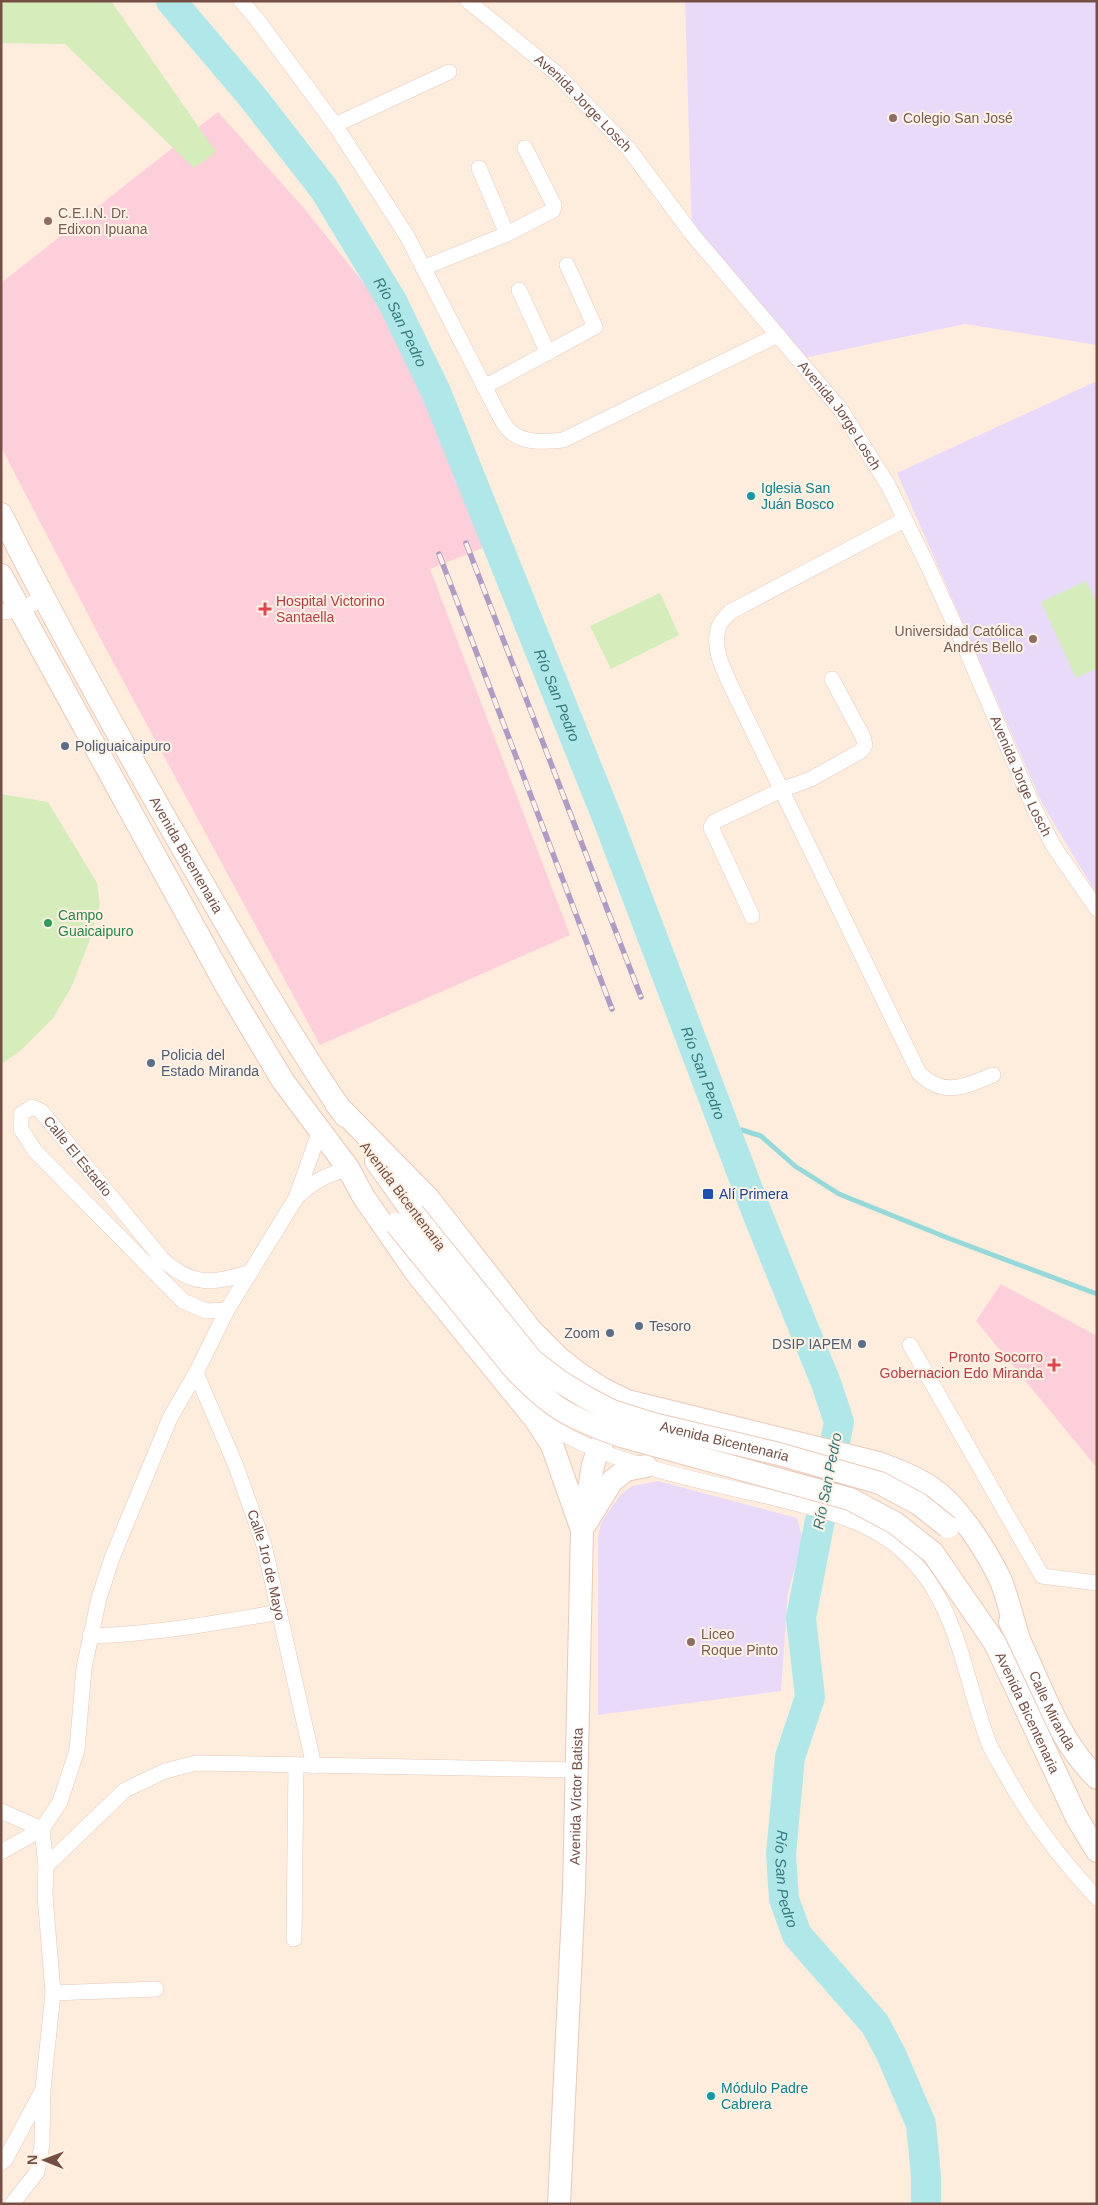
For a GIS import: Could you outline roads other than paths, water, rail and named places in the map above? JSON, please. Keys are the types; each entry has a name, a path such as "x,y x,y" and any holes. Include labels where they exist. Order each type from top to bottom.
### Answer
{"main road":[{"name":"Avenida Bicentenaria","path":"1,514 149,790 267,996 336,1104 405,1218 515,1370 561,1409 591,1425 622,1436 850,1499 895,1523 933,1553 995,1643 1077,1818 1097,1851"},
{"name":"Avenida Bicentenaria","path":"1,575 11,611 228,989 283,1080 350,1171 405,1218 532,1360 559,1381 612,1410 652,1424 779,1454 880,1483 919,1504 948,1527 975,1558 1018,1636"},
{"path":"336,1104 429,1199 531,1330 558,1357 601,1388 627,1400 878,1463 906,1473 935,1490 957,1513 981,1544 1001,1582 1018,1636"},
{"path":"350,1171 363,1196 417,1274 524,1406 552,1445 582,1530"},
{"name":"Avenida Víctor Batista","path":"559,2204 578,1770 582,1530 587,1493 598,1450 612,1422 627,1400"},
{"path":"582,1530 612,1481 626,1470 646,1466"},
{"name":"Calle Miranda","path":"1018,1636 1062,1732 1083,1765 1097,1778"}],"street":[{"path":"241,1 256,18 335,125 407,236 484,387 509,431 527,439 543,442 563,440 778,335"},
{"name":"Avenida Jorge Losch","path":"468,1 556,73 628,148 692,234 841,410 888,484 927,564 963,642 1033,806 1054,847 1097,909"},
{"path":"335,125 450,72"},
{"path":"423,268 507,234 553,210 554,205 525,148"},
{"path":"479,168 507,234"},
{"path":"484,387 595,327 567,265"},
{"path":"518,290 548,353"},
{"path":"904,520 730,612 718,627 720,662 919,1073 928,1083 942,1088 960,1087 993,1075"},
{"path":"11,611 44,597"},
{"path":"752,916 712,833 711,827 714,822 781,790 811,779 862,751 865,745 832,679"},
{"name":"Calle El Estadio","path":"227,1310 206,1310 183,1301 34,1151 21,1129 21,1114 32,1107 41,1111 162,1259 175,1271 184,1277 225,1281 252,1272"},
{"path":"1,1852 42,1829 60,1802 77,1750 84,1668 99,1598 112,1558 170,1418 196,1373 227,1310 296,1198 320,1130"},
{"path":"296,1198 309,1185 322,1178 350,1171"},
{"path":"910,1345 1042,1576 1097,1584"},
{"name":"Calle 1ro de Mayo","path":"196,1373 236,1466 264,1544 314,1766"},
{"path":"524,1406 566,1436 598,1450 646,1466 850,1518 894,1544 908,1557 934,1590 949,1615 989,1742 1017,1795 1044,1836 1097,1898"},
{"path":"90,1636 203,1625 280,1612"},
{"path":"46,1866 125,1790 166,1770 196,1763 578,1770"},
{"path":"294,1939 296,1765"},
{"path":"1,1810 42,1829"},
{"path":"12,2204 37,2172 42,2144 42,2089 54,1994 45,1895 46,1866 42,1829"},
{"path":"54,1994 156,1989"},
{"path":"1,2163 6,2160 42,2089"}],"waterway":[{"name":"Río San Pedro","path":"171,1 250,94 324,189 392,301 436,392 608,820 757,1213 826,1383 839,1422 801,1618 810,1697 790,1757 781,1854 784,1899 797,1935 875,2024 891,2054 921,2124 926,2176 926,2204"},
{"path":"725,1129 742,1130 761,1136 795,1166 839,1194 948,1238 1097,1294"}],"railway":[{"path":"466,543 641,997"},
{"path":"439,554 612,1009"}],"place":[{"name":"Colegio San José","path":"893,118"},
{"name":"C.E.I.N. Dr. Edixon Ipuana","path":"48,221"},
{"name":"Iglesia San Juán Bosco","path":"751,496"},
{"name":"Hospital Victorino Santaella","path":"265,609"},
{"name":"Universidad Católica Andrés Bello","path":"1033,639"},
{"name":"Poliguaicaipuro","path":"65,746"},
{"name":"Campo Guaicaipuro","path":"48,923"},
{"name":"Policia del Estado Miranda","path":"151,1063"},
{"name":"Alí Primera","path":"708,1194"},
{"name":"Tesoro","path":"639,1326"},
{"name":"Zoom","path":"610,1333"},
{"name":"DSIP IAPEM","path":"862,1344"},
{"name":"Pronto Socorro Gobernacion Edo Miranda","path":"1054,1365"},
{"name":"Liceo Roque Pinto","path":"691,1642"},
{"name":"Módulo Padre Cabrera","path":"711,2096"}]}
